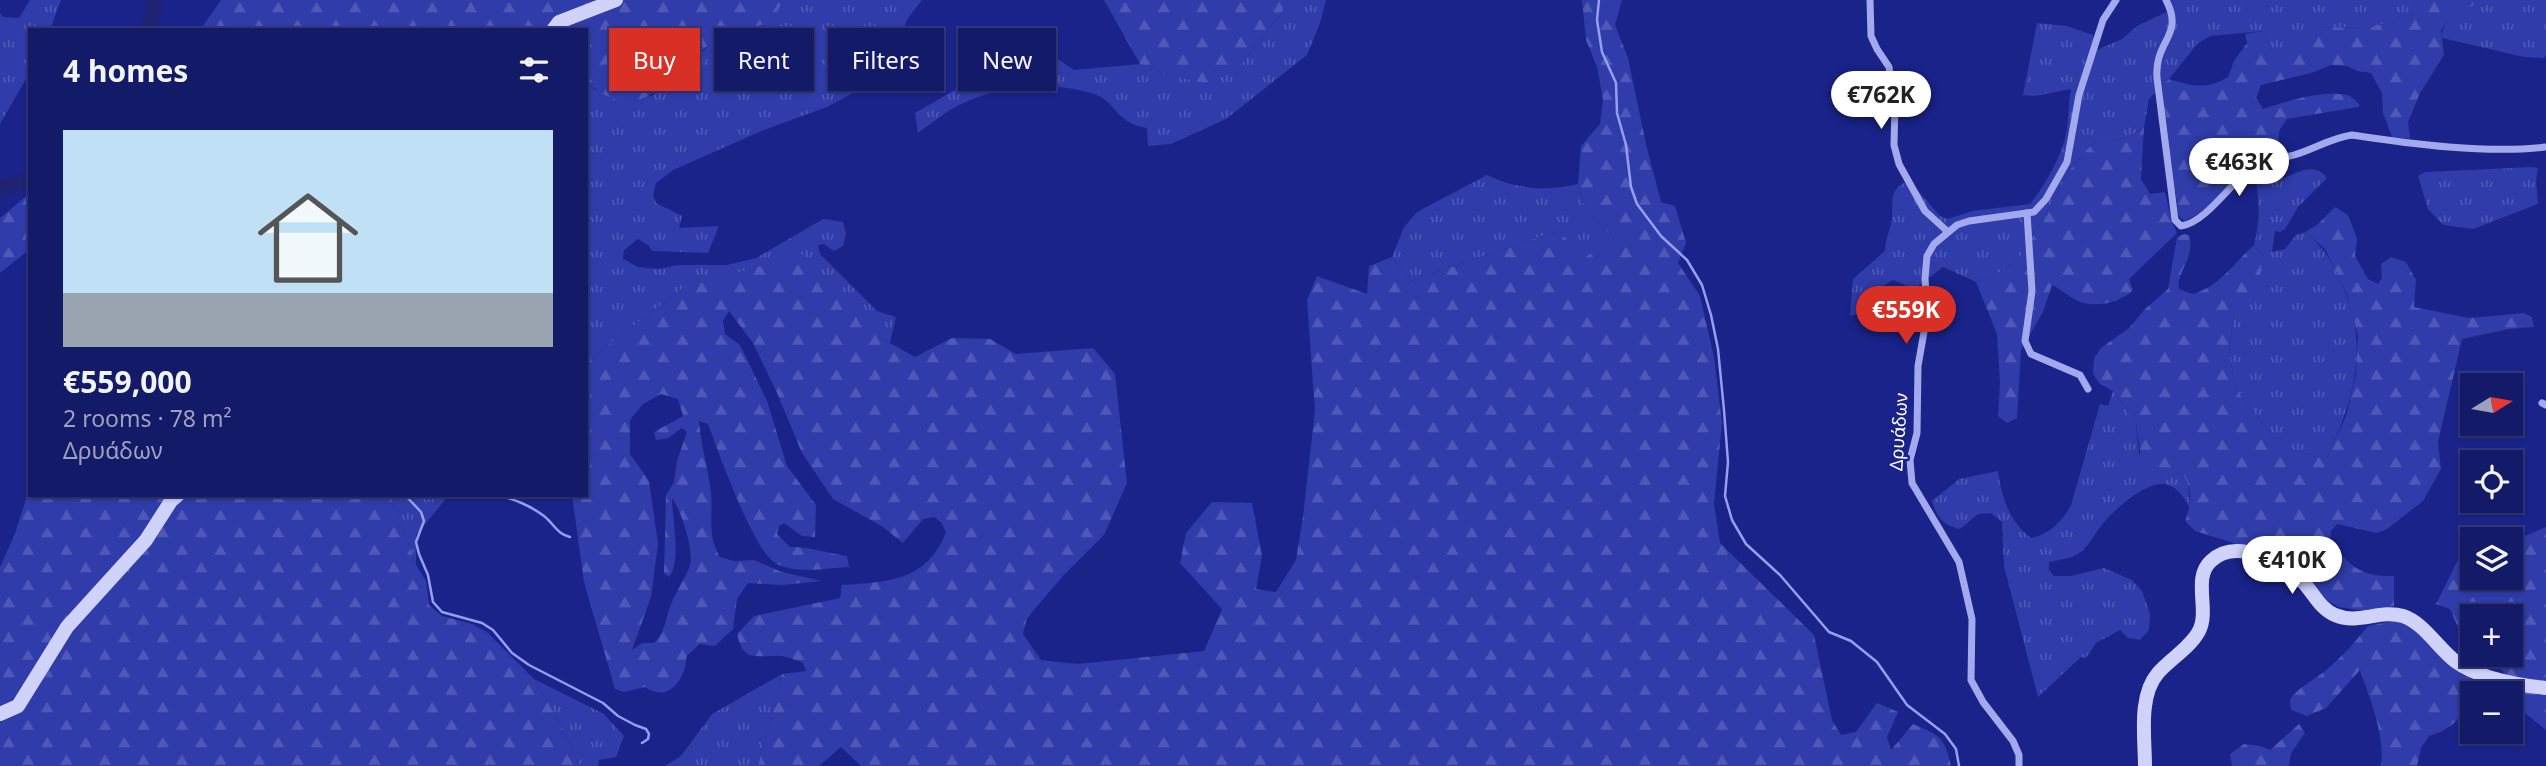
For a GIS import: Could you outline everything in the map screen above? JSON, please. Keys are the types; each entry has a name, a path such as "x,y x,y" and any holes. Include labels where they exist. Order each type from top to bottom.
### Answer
{"street":[{"path":"554,28 559,22 616,0"},
{"path":"1870,0 1871,36 1889,67 1895,103 1895,145 1899,164 1925,211 1947,231 1969,221 2034,212 2046,199 2067,162 2079,95 2103,20 2116,0"},
{"path":"2166,0 2174,24 2157,57 2157,78 2175,220 2181,226 2190,224 2204,214 2255,164 2298,154 2341,136 2509,149 2546,147"},
{"path":"2027,214 2032,291 2025,341 2031,354 2080,375 2088,389"},
{"name":"Δρυάδων","path":"1947,231 1927,256 1927,315 1918,366 1917,433 1910,470 1912,482 1959,562 1972,619 1970,680 2013,741 2019,755 2019,766"},
{"path":"0,714 18,706 67,627 146,540 176,497"},
{"path":"2146,766 2148,691 2158,673 2200,630 2203,621 2205,568 2210,561 2229,551 2257,555 2291,572 2333,615 2349,619 2403,616 2413,621 2457,662 2504,682 2546,688"}],"green space":[{"path":"30,0 61,0 51,28 28,28 28,75 0,124 0,13 3,17 19,18"},
{"path":"221,0 783,0 772,19 760,25 751,28 714,28 714,42 700,52 700,28 609,28 609,91 656,91 640,99 624,101 607,96 588,83 588,28 201,28"},
{"path":"783,0 922,0 903,28 828,28 828,91 856,91 827,107 764,130 673,170 656,183 653,196 656,203 682,216 679,228 719,226 708,253 652,251 638,239 624,250 623,259 638,267 659,269 677,265 727,265 756,258 823,219 843,222 846,234 843,246 834,251 824,244 818,245 820,254 877,311 896,317 890,343 683,288 588,360 588,84 595,90 652,96 658,91 700,91 700,54 714,42 714,91 814,91 814,28 749,28 772,19"},
{"path":"1104,0 1288,0 1281,14 1242,63 1209,84 1171,76 1140,64"},
{"path":"1288,0 1326,0 1307,55 1226,119 1171,144 1148,146 1147,128 1128,122 1102,98 1076,89 1056,87 1056,59 1074,70 1140,64 1171,76 1242,63 1281,14"},
{"path":"1582,0 1622,0 1615,25 1628,58 1661,202 1675,206 1686,243 1678,263 1700,296 1714,357 1722,423 1714,504 1720,543 1814,635 1832,720 1841,735 1856,732 1877,703 1898,712 1887,737 1891,750 1913,724 1940,738 1951,766 861,766 841,747 819,766 758,766 782,674 806,671 803,663 789,658 750,655 742,648 737,634 754,616 840,598 842,585 891,580 917,570 938,548 946,532 941,522 934,517 923,519 903,543 883,527 833,499 802,453 753,343 729,311 723,321 725,334 740,345 767,401 787,466 816,505 815,537 802,536 784,523 779,526 777,534 790,547 847,556 849,567 800,570 774,562 765,553 746,519 708,424 699,421 711,492 713,541 720,557 734,561 754,560 782,572 821,581 783,585 748,583 737,599 733,629 715,646 700,644 690,653 679,681 670,690 659,692 645,687 624,692 615,689 584,582 572,497 588,497 588,360 683,288 802,254 883,339 915,357 952,338 990,339 1016,354 1093,348 1115,374 1127,483 1104,535 1063,576 1027,618 1023,634 1041,660 1078,664 1204,651 1222,609 1180,563 1186,533 1212,502 1252,503 1262,556 1256,589 1276,592 1296,560 1315,411 1307,300 1317,276 1367,294 1369,266 1392,257 1411,281 1560,230 1581,260 1614,238 1586,211 1578,184 1581,146 1600,124 1603,100 1597,67 1586,40","holes":["661,394 678,399 683,416 654,432 656,440 668,438 682,428 687,432 677,461 674,482 666,495 664,573 669,577 675,560 672,498 686,530 690,565 658,638 654,643 642,643 632,650 651,597 658,544 649,481 630,454 630,420 643,404"]},
{"path":"2169,0 2419,0 2416,11 2395,21 2367,28 2317,27 2285,50 2272,50 2264,31 2211,36 2198,43 2149,99 2144,127 2127,138 2092,144 2072,167 2022,255 1997,274 1976,282 1943,267 1914,289 1893,280 1874,292 1872,310 1850,316 1853,279 1885,251 1893,197 1899,186 1904,183 1916,188 1940,216 1948,219 1972,211 2030,204 2041,188 2064,143 2071,89 2035,96 2023,95 2037,23 2067,26 2093,35 2097,50 2122,39 2137,26 2173,9"},
{"path":"2419,0 2481,0 2448,21 2441,30 2444,55 2420,93 2408,122 2410,139 2392,137 2383,113 2382,93 2371,73 2347,66 2331,65 2311,73 2261,85 2256,98 2263,109 2304,97 2326,94 2349,96 2360,105 2287,119 2279,131 2278,153 2250,166 2197,214 2184,221 2179,216 2159,89 2169,79 2199,86 2213,84 2228,77 2234,61 2247,43 2245,34 2264,31 2272,50 2285,50 2302,33 2317,27 2367,28 2395,21 2415,11"},
{"path":"2481,0 2546,0 2544,58 2524,57 2442,38 2445,25 2450,20"},
{"path":"958,88 958,91 1000,91 964,102 918,133 915,113"},
{"path":"2144,127 2141,179 2150,194 2165,192 2177,233 2129,279 2133,290 2117,300 2096,304 2083,303 2052,285 2043,312 2021,350 2017,418 2007,423 1998,416 2000,383 1997,334 1976,282 1997,274 2022,255 2072,167 2092,144 2127,138"},
{"path":"2262,164 2268,173 2279,180 2310,169 2327,178 2298,207 2285,229 2275,231 2272,252 2285,249 2296,235 2305,232 2329,259 2349,303 2355,326 2356,370 2345,413 2327,458 2288,449 2267,429 2237,391 2229,354 2234,311 2263,256 2254,245 2258,207 2254,170"},
{"path":"2538,168 2538,204 2473,229 2443,225 2428,209 2418,176 2425,172"},
{"path":"1487,175 1531,188 1578,184 1586,211 1614,238 1581,261 1560,230 1411,281 1392,257 1404,227 1417,212"},
{"path":"28,195 28,251 0,273 0,218"},
{"path":"2335,207 2348,215 2357,238 2355,256 2368,279 2378,284 2382,278 2381,264 2391,257 2406,262 2416,280 2414,307 2469,318 2524,313 2532,317 2534,327 2509,329 2462,339 2438,442 2441,469 2423,501 2387,529 2377,533 2337,524 2331,531 2330,542 2357,568 2382,576 2394,576 2394,606 2364,611 2339,607 2328,601 2300,569 2281,558 2195,531 2185,521 2190,496 2185,478 2181,472 2142,466 2136,422 2113,391 2100,384 2093,374 2094,358 2101,348 2129,328 2145,309 2168,289 2177,237 2189,235 2190,251 2180,276 2179,289 2192,294 2218,281 2254,245 2263,256 2260,273 2234,311 2229,354 2237,391 2267,429 2288,449 2327,458 2346,416 2356,374 2358,336 2347,294 2325,249 2305,232 2317,225"},
{"path":"2113,391 2136,422 2139,454 2181,472 2188,482 2190,508 2172,486 2151,486 2113,512 2080,552 2070,558 2049,562 2049,570 2054,576 2071,576 2104,568 2132,580 2142,591 2150,614 2149,630 2140,640 2128,638 2120,630 2096,643 2086,658 2081,657 2038,697 2004,566 2002,522 1991,513 1978,514 1960,529 1941,520 1932,501 1959,479 1998,471 2004,499 2017,525 2031,538 2050,530 2071,505 2100,404 2108,406"},
{"path":"28,493 28,497 384,497 396,509 416,565 426,581 429,605 442,616 472,624 487,632 534,679 560,723 580,766 0,766 0,567 14,536"},
{"path":"384,497 447,497 416,535 416,565 396,509"},
{"path":"2546,527 2546,730 2523,711 2523,681 2504,681 2503,671 2498,667 2523,667 2523,604 2460,604 2460,630 2450,609 2436,604 2460,556 2460,590 2523,590 2523,537"},
{"path":"2397,620 2410,623 2477,680 2460,681 2460,716 2448,728 2429,736 2421,748 2417,766 2381,766 2379,730 2360,670 2326,708 2307,716 2291,710 2290,699 2294,694 2337,660 2368,626"},
{"path":"782,674 758,766 665,766 681,756 712,714"},
{"path":"534,679 604,714 624,736 616,757 599,760 598,766 580,766 560,723"},
{"path":"2299,724 2305,733 2291,753 2289,766 2232,766 2230,754 2244,744 2270,750"}],"waterway":[{"path":"149,28 155,0"},
{"path":"1599,0 1597,20 1602,52 1616,83 1617,113 1626,145 1631,187 1637,204 1661,236 1687,260 1702,285 1711,315 1718,349 1724,410 1728,462 1725,496 1732,520 1746,544 1780,575 1829,632 1851,641 1877,662 1907,705 1945,734 1956,749 1959,766"},
{"path":"0,188 28,181"},
{"path":"407,497 421,512 424,521 416,542 428,575 433,602 442,612 482,623 493,630 512,653 529,665 603,703 618,716 646,729 648,739 642,743"},
{"path":"504,497 533,509 562,534 570,537"}]}
